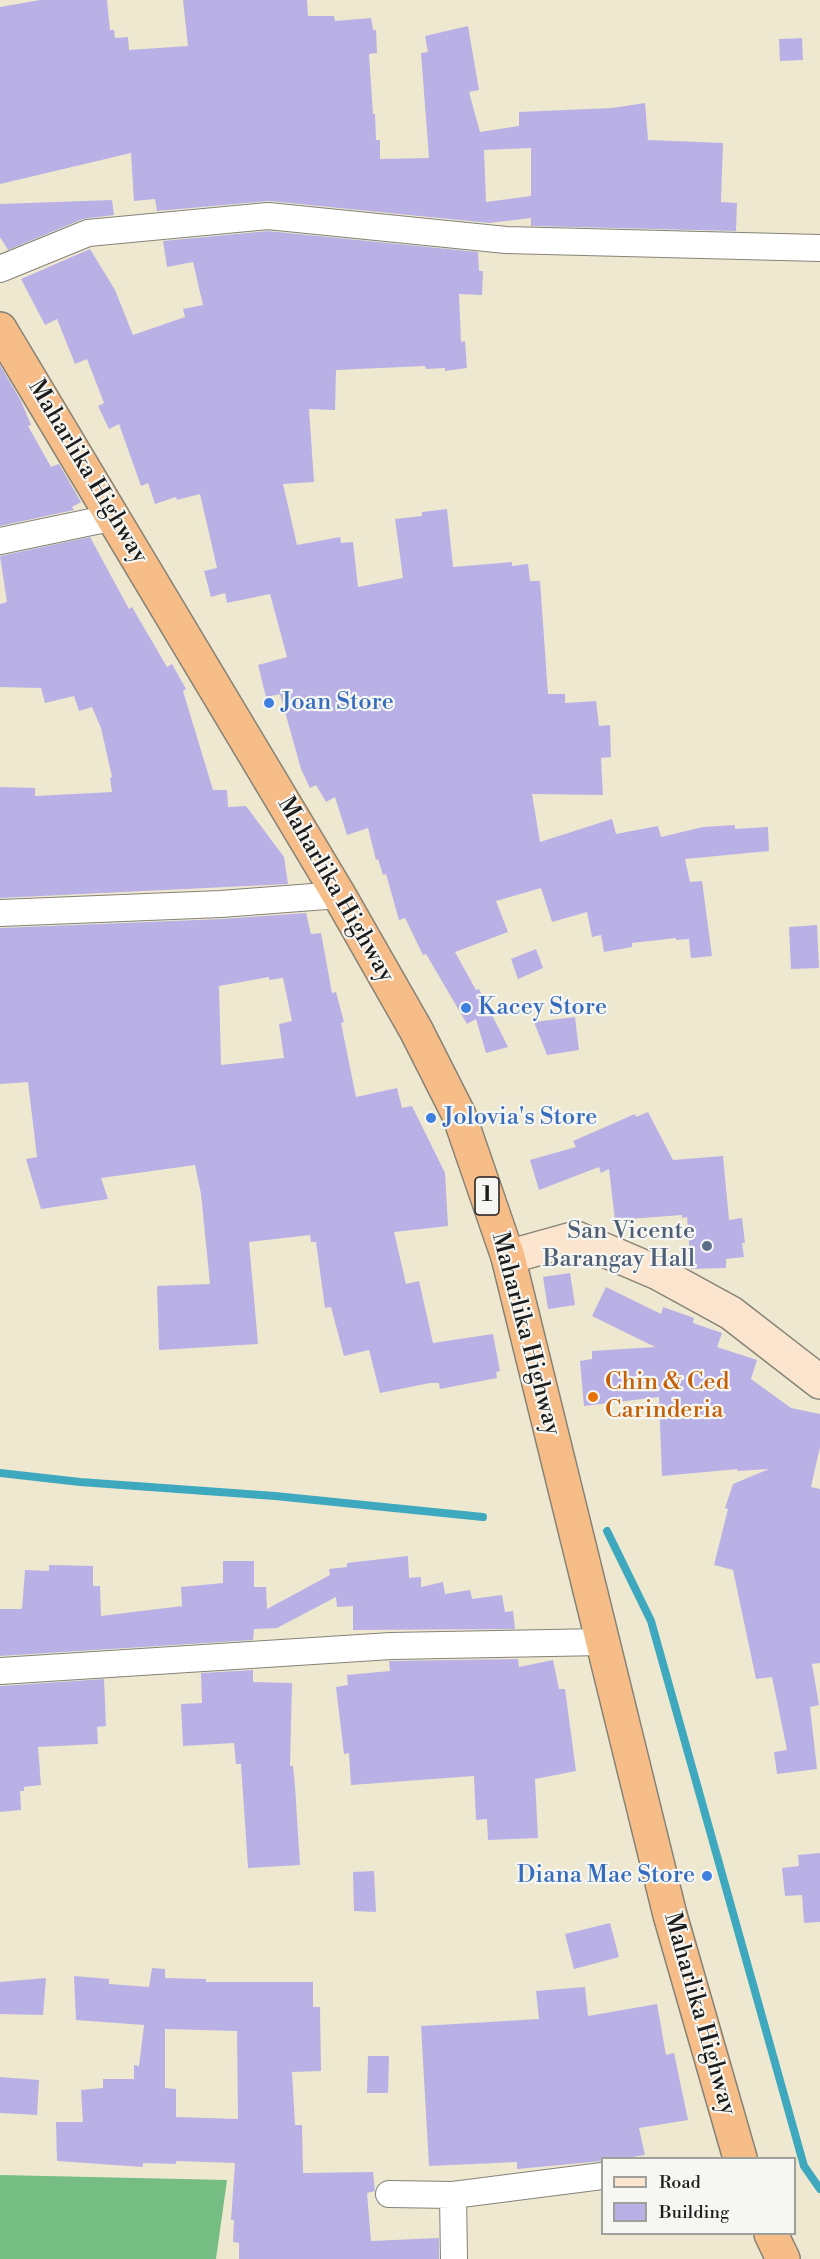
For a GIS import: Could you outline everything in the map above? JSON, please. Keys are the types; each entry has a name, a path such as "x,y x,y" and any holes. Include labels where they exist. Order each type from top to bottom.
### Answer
{"highway":[{"name":"Maharlika Highway","path":"0,329 115,517 339,895 416,1030 459,1115 508,1257 670,1915 740,2157"},
{"path":"771,2235 783,2259"}],"street":[{"path":"0,268 88,233 268,216 506,240 820,248"},
{"path":"0,540 115,517"},
{"path":"0,913 221,904 339,895"},
{"path":"508,1257 576,1238 658,1273 731,1313 820,1382"},
{"path":"0,1671 392,1646 603,1642"},
{"path":"389,2194 453,2195 601,2175"},
{"path":"453,2195 454,2259"}],"green space":[{"path":"0,2175 227,2180 216,2259 0,2259"}],"building":[{"path":"40,0 107,0 110,30 114,30 115,38 128,37 129,50 188,46 183,0 307,0 308,16 334,16 335,21 371,18 373,30 376,30 377,53 369,54 373,114 375,114 376,140 380,140 380,159 429,158 421,53 428,52 425,36 468,26 479,90 469,92 480,132 519,126 519,112 612,108 645,103 648,140 723,143 721,202 737,203 736,231 531,226 531,218 489,223 269,201 157,211 155,199 134,201 131,153 0,184 0,7","holes":["531,148 531,196 486,202 484,150"]},
{"path":"802,38 803,60 780,61 779,39"},
{"path":"112,200 114,215 83,219 8,250 0,237 0,204"},
{"path":"268,231 478,252 479,271 483,271 482,295 459,294 461,342 465,341 467,368 445,371 445,368 426,369 425,366 336,370 335,410 309,409 314,482 283,484 297,545 340,537 341,543 353,542 358,587 403,578 395,519 422,516 422,512 447,509 453,567 512,562 512,566 528,564 530,581 540,581 548,694 565,694 565,703 596,701 599,726 610,725 611,757 601,758 603,795 532,794 540,842 612,819 616,834 658,826 661,837 703,827 735,825 735,829 768,827 769,851 685,859 690,882 702,881 712,956 691,958 689,939 676,940 676,938 632,943 632,947 604,952 601,935 592,937 587,912 552,922 541,888 496,901 508,932 455,952 476,990 479,989 508,1047 486,1053 476,1019 467,1024 426,954 423,955 405,918 399,920 386,874 383,875 378,859 376,860 368,828 347,835 335,797 326,802 316,785 310,788 301,769 280,694 266,697 258,665 287,657 270,594 227,603 225,593 211,597 204,571 217,568 200,494 177,500 176,497 155,504 148,483 141,486 119,424 109,429 98,406 104,403 87,359 75,364 57,319 45,325 21,279 90,249 115,290 133,335 185,317 183,309 203,305 193,262 167,267 163,241"},
{"path":"0,365 21,401 31,425 28,426 51,467 59,464 81,502 72,507 74,510 0,526"},
{"path":"90,537 129,609 132,607 167,667 172,664 186,689 183,691 213,790 227,790 228,807 246,806 284,857 288,884 0,898 0,787 35,788 35,796 112,792 110,778 112,777 101,728 92,707 79,711 74,696 45,703 41,688 0,687 0,604 7,602 0,556"},
{"path":"306,913 311,934 321,933 332,993 336,992 344,1022 341,1023 356,1097 397,1088 402,1108 412,1106 445,1173 448,1226 394,1232 406,1284 419,1281 433,1343 493,1334 500,1371 496,1372 497,1378 440,1389 439,1383 430,1383 380,1393 369,1350 344,1356 331,1307 325,1308 316,1242 311,1242 310,1235 249,1242 258,1344 159,1350 157,1286 210,1284 201,1194 195,1165 101,1178 108,1199 41,1209 26,1159 37,1157 28,1082 0,1084 0,928 222,919","holes":["269,977 269,980 283,978 292,1021 279,1024 284,1058 221,1065 219,986"]},
{"path":"817,925 819,968 791,969 789,927"},
{"path":"536,949 543,968 518,979 511,959"},
{"path":"575,1017 579,1050 547,1055 534,1022"},
{"path":"648,1112 673,1160 723,1156 729,1220 742,1218 745,1243 742,1243 744,1257 726,1259 726,1268 691,1269 687,1217 682,1218 682,1215 615,1220 609,1169 601,1173 599,1167 539,1190 530,1160 576,1147 573,1141 635,1114 636,1117"},
{"path":"570,1273 575,1305 548,1309 543,1277"},
{"path":"606,1287 661,1314 663,1307 694,1318 693,1323 722,1333 717,1347 757,1360 751,1379 791,1408 820,1414 820,1447 811,1487 820,1489 820,1663 812,1664 819,1705 810,1707 817,1769 777,1774 774,1752 787,1750 772,1677 756,1679 733,1570 714,1565 728,1509 725,1508 733,1484 769,1469 737,1471 738,1469 662,1476 659,1397 584,1406 580,1361 592,1359 592,1351 655,1347 592,1316"},
{"path":"408,1556 409,1578 421,1577 421,1587 443,1582 445,1594 470,1590 472,1599 502,1595 505,1612 513,1611 515,1629 353,1630 353,1606 337,1607 336,1597 277,1628 254,1629 253,1640 0,1656 0,1609 22,1609 25,1570 49,1571 49,1565 93,1566 93,1586 100,1586 101,1616 182,1606 181,1587 223,1583 223,1561 254,1561 254,1587 266,1587 267,1609 330,1575 329,1569 347,1567 347,1563"},
{"path":"518,1659 519,1667 553,1660 559,1689 565,1689 576,1771 535,1779 538,1838 488,1840 487,1819 476,1820 474,1776 351,1785 349,1753 344,1754 336,1687 348,1685 347,1675 390,1671 389,1661"},
{"path":"253,1670 253,1682 292,1683 290,1766 293,1766 300,1865 248,1868 241,1764 236,1764 234,1743 183,1746 181,1704 202,1703 201,1673"},
{"path":"104,1679 106,1726 97,1727 98,1744 38,1747 41,1785 24,1787 24,1791 20,1791 21,1810 0,1812 0,1686"},
{"path":"820,1853 820,1922 804,1923 802,1895 785,1896 782,1868 799,1866 798,1855"},
{"path":"374,1871 376,1912 354,1911 353,1872"},
{"path":"610,1923 619,1957 574,1969 565,1934"},
{"path":"152,1968 165,1969 165,1978 206,1979 206,1982 313,1982 313,2007 320,2007 321,2071 292,2072 295,2125 302,2125 303,2173 373,2172 375,2191 367,2193 371,2241 439,2238 439,2259 239,2259 239,2243 233,2242 234,2220 231,2220 235,2163 176,2161 176,2164 143,2163 143,2167 57,2161 56,2122 83,2122 81,2090 103,2088 103,2079 134,2079 134,2065 139,2066 144,2025 76,2020 74,1976 109,1979 109,1984 149,1987","holes":["165,2029 237,2031 238,2119 176,2117 176,2089 165,2088"]},
{"path":"46,1978 43,2015 0,2014 0,1982"},
{"path":"585,1987 588,2016 657,2004 666,2055 674,2053 688,2120 639,2128 645,2155 601,2157 601,2161 517,2169 517,2162 429,2166 421,2026 539,2019 536,1991"},
{"path":"368,2056 389,2056 388,2093 367,2093"},
{"path":"0,2077 39,2080 37,2115 0,2113"}],"waterway":[{"path":"0,1473 80,1482 275,1496 483,1517"},
{"path":"607,1531 651,1621 804,2166 820,2189"}],"place":[{"name":"Joan Store","path":"269,703"},
{"name":"Kacey Store","path":"466,1008"},
{"name":"Jolovia's Store","path":"431,1118"},
{"name":"San Vicente Barangay Hall","path":"707,1246"},
{"name":"Chin & Ced Carinderia","path":"593,1397"},
{"name":"Diana Mae Store","path":"707,1876"}]}
